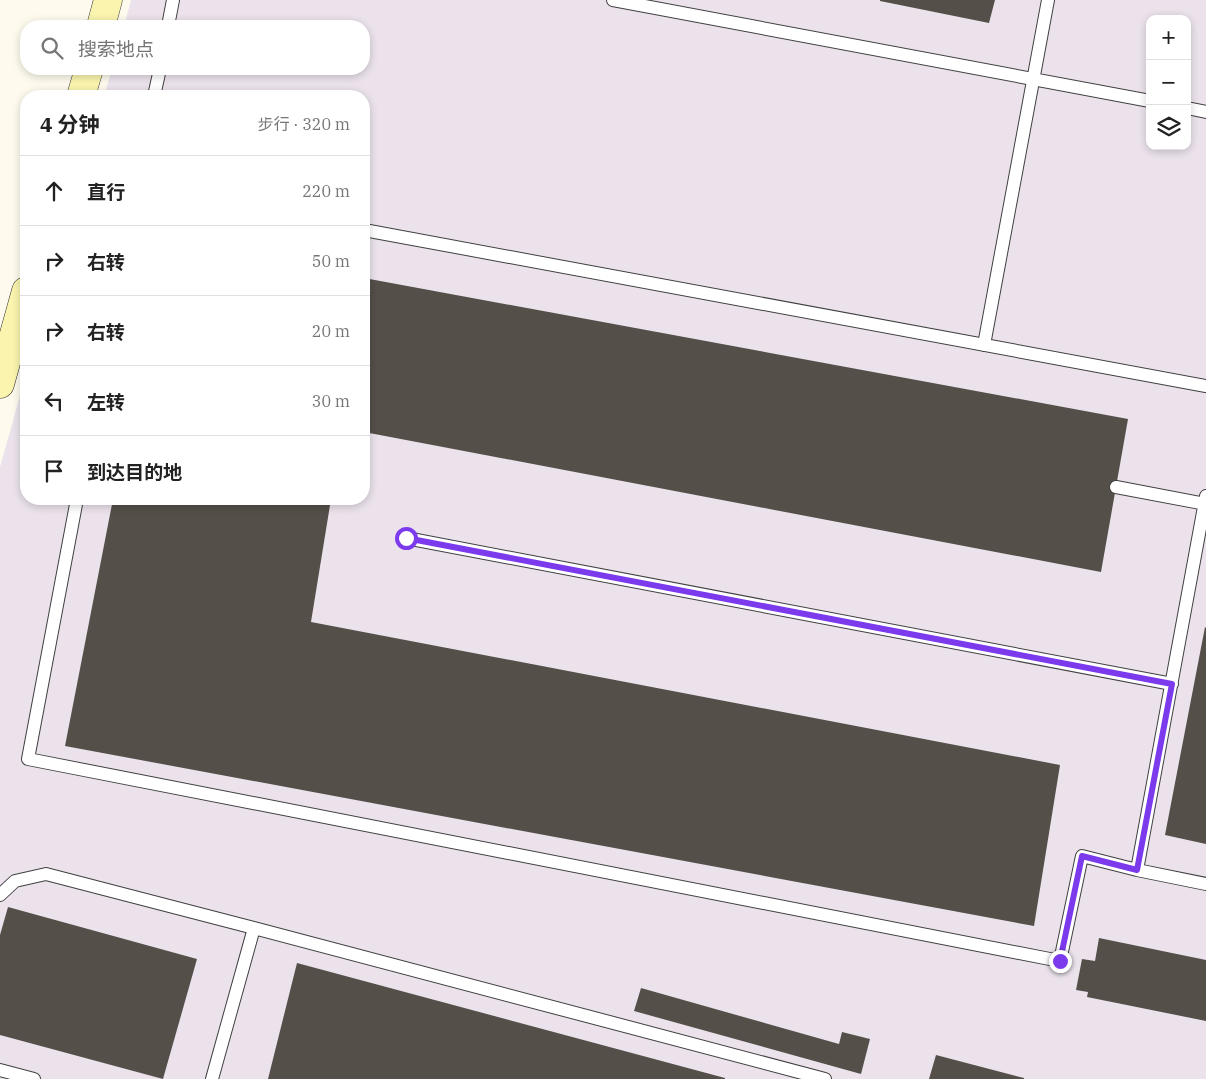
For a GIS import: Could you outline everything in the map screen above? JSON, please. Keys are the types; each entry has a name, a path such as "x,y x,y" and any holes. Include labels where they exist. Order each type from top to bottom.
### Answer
{"street":[{"path":"103,20 108,0"},
{"path":"83,90 87,75"},
{"path":"0,384 20,312"}],"lane":[{"path":"169,20 173,0"},
{"path":"613,0 1146,100"},
{"path":"984,345 1048,0"},
{"path":"155,90 159,75"},
{"path":"1191,109 1206,112"},
{"path":"370,231 1206,386"},
{"path":"1116,487 1206,501 1137,870"},
{"path":"76,505 28,760 1060,961 1082,856 1137,870 1206,884"},
{"path":"406,538 1172,684"},
{"path":"0,895 15,881 46,874 825,1079"},
{"path":"212,1079 254,928"},
{"path":"0,1070 34,1079"}],"shaded area":[{"path":"131,0 1206,0 1206,1079 0,1079 0,467 20,395 20,505 370,505 370,90 106,90 110,75 370,75 370,20 126,20"}],"building":[{"path":"880,0 995,0 989,23"},
{"path":"370,279 1128,419 1101,572 370,433"},
{"path":"112,505 330,505 311,622 1060,765 1034,926 65,746"},
{"path":"1206,628 1206,844 1165,835"},
{"path":"8,907 197,959 163,1079 0,1035 0,935"},
{"path":"1099,938 1206,960 1206,1021 1087,997 1088,992 1076,990 1082,959 1095,961"},
{"path":"297,963 725,1078 725,1079 268,1079"},
{"path":"641,988 839,1044 842,1032 870,1039 861,1074 634,1011"},
{"path":"936,1055 1024,1078 1024,1079 929,1079"}],"route":[{"path":"406,538 1172,684 1137,870 1082,856 1060,961"}]}
